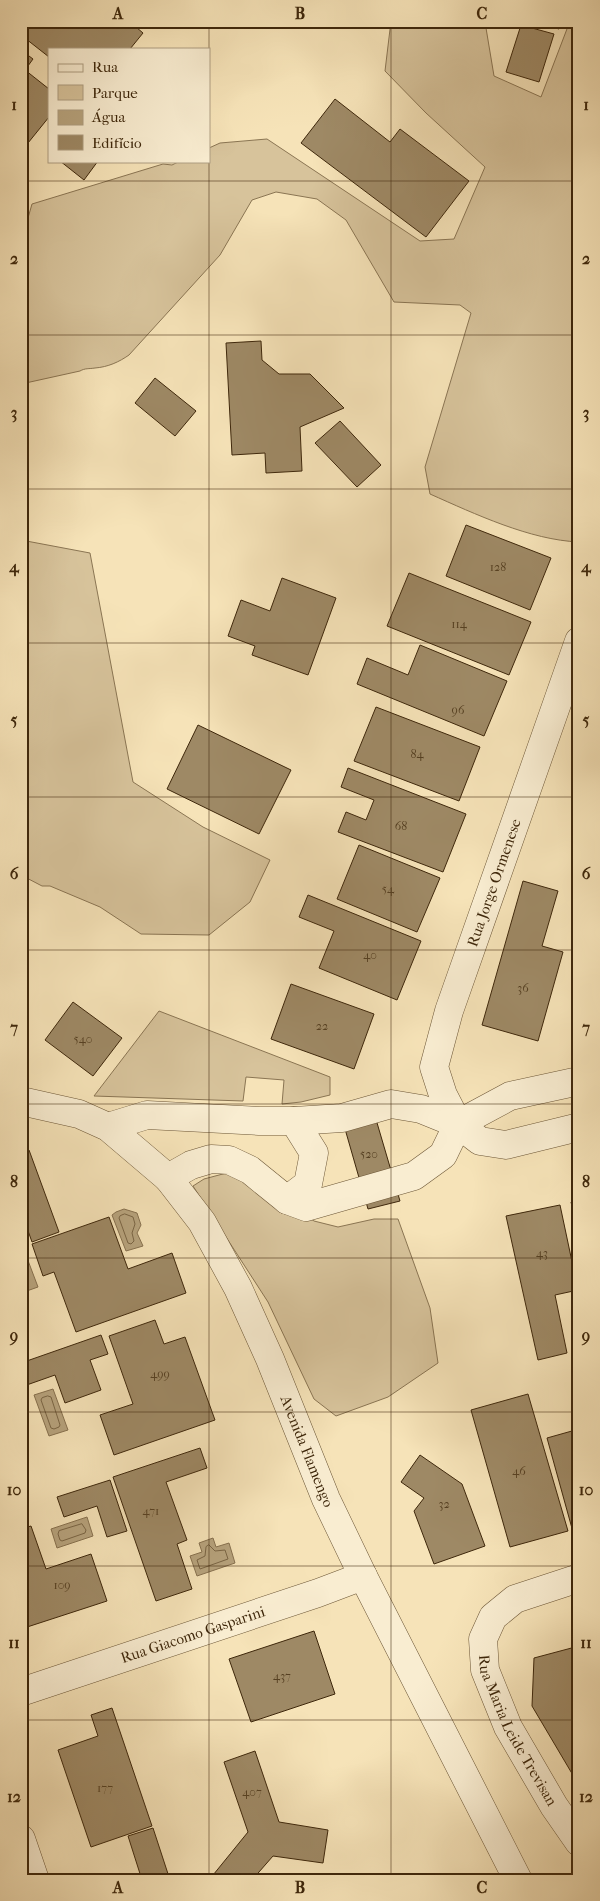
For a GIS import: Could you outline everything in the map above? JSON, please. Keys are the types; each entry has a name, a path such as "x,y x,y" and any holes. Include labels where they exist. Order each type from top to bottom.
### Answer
{"street":[{"name":"Rua Jorge Ormenese","path":"458,1124 443,1096 434,1068 449,1011 579,641"},
{"path":"168,1178 191,1165 211,1159 229,1160 250,1170 287,1200 306,1206 414,1176 443,1155 458,1124 510,1096 579,1080"},
{"name":"Avenida Flamengo","path":"21,1101 79,1114 108,1127 168,1178 202,1222 238,1288 270,1359 326,1499 518,1880"},
{"path":"108,1127 147,1115 294,1121 342,1118 391,1104 421,1108 458,1124 480,1141 506,1145 579,1128"},
{"path":"287,1200 308,1184 314,1153 294,1121"},
{"name":"Rua Giacomo Gasparini","path":"21,1692 364,1576"},
{"name":"Rua Maria Leide Trevisan","path":"579,1578 514,1599 493,1617 483,1639 485,1670 508,1727 554,1806 579,1842"},
{"path":"21,1838 35,1880"}],"green space":[{"path":"391,21 477,21 486,28 494,76 541,97 570,21 579,21 579,542 541,536 503,525 430,494 425,467 471,313 460,305 394,302 346,220 317,199 276,192 252,200 220,255 129,355 104,367 85,369 21,384 21,223 28,218 32,204 163,164 210,162 210,148 220,143 267,139 420,241 454,239 485,167 426,113 385,71"},
{"path":"21,540 90,553 133,782 203,827 270,860 250,902 209,935 141,934 100,907 50,886 42,886 21,875"},
{"path":"159,1011 330,1077 330,1095 301,1102 282,1104 284,1080 246,1077 243,1101 94,1096"},
{"path":"234,1171 288,1202 314,1221 338,1227 374,1219 398,1219 430,1308 438,1363 388,1397 336,1416 314,1399 268,1302 193,1186 204,1179"}],"water":[{"path":"124,1209 137,1213 141,1225 137,1233 143,1246 126,1251 112,1215"},
{"path":"21,1242 38,1287 21,1293"},
{"path":"53,1389 68,1430 49,1436 34,1395"},
{"path":"87,1517 93,1536 57,1548 51,1529"},
{"path":"213,1538 216,1547 229,1543 235,1563 197,1576 190,1556 202,1552 199,1543"}],"building":[{"path":"21,21 129,21 143,33 131,48 48,48 48,56 21,35"},
{"path":"532,21 561,21 559,29"},
{"path":"521,25 554,34 539,82 506,72"},
{"path":"21,50 33,59 25,70 48,88 48,118 28,143 21,137"},
{"path":"335,99 390,142 400,129 469,181 426,237 301,143"},
{"path":"61,162 97,162 84,180"},
{"path":"261,341 262,360 279,374 310,374 344,408 300,427 302,471 266,473 265,453 232,455 226,343"},
{"path":"155,378 196,411 175,436 135,403"},
{"path":"340,421 381,465 357,487 315,443"},
{"path":"466,525 551,558 530,610 446,576"},
{"path":"409,573 531,622 509,675 387,626"},
{"path":"282,578 336,598 308,675 252,655 255,646 228,636 241,600 270,611"},
{"path":"420,645 507,681 484,736 357,684 367,658 408,675"},
{"path":"376,707 480,747 459,801 354,761"},
{"path":"198,725 291,770 259,834 167,789"},
{"path":"348,768 466,814 443,872 338,832 346,812 366,820 374,800 341,787"},
{"path":"359,845 440,878 417,932 337,899"},
{"path":"523,881 558,891 542,946 563,952 538,1041 482,1025"},
{"path":"308,895 421,941 397,1000 319,968 334,931 299,917"},
{"path":"291,984 374,1014 354,1069 271,1039"},
{"path":"73,1002 122,1038 93,1076 45,1040"},
{"path":"370,1099 400,1201 368,1209 339,1108"},
{"path":"29,1150 59,1232 32,1242 21,1211 21,1153"},
{"path":"579,1200 579,1235 571,1202"},
{"path":"560,1205 578,1290 555,1295 567,1353 538,1360 506,1216"},
{"path":"109,1217 128,1269 172,1253 186,1293 76,1332 54,1272 43,1276 32,1244"},
{"path":"155,1320 164,1344 185,1337 215,1420 114,1455 100,1415 133,1404 109,1336"},
{"path":"101,1335 108,1354 90,1360 101,1390 65,1403 55,1375 21,1387 21,1363"},
{"path":"528,1394 568,1531 510,1547 471,1410"},
{"path":"579,1429 579,1530 573,1532 547,1438"},
{"path":"200,1448 207,1468 166,1482 187,1540 177,1544 192,1589 156,1601 113,1477"},
{"path":"420,1455 462,1484 485,1546 434,1564 414,1511 424,1498 401,1482"},
{"path":"110,1480 127,1531 107,1537 97,1506 64,1517 57,1497"},
{"path":"31,1526 46,1569 91,1554 107,1601 21,1629 21,1529"},
{"path":"314,1631 335,1694 251,1722 229,1659"},
{"path":"579,1646 579,1782 577,1782 532,1706 534,1658"},
{"path":"112,1708 152,1826 91,1847 58,1750 98,1736 91,1715"},
{"path":"255,1751 279,1822 328,1830 323,1863 273,1856 252,1880 209,1880 248,1832 224,1762"},
{"path":"153,1828 170,1880 142,1880 128,1836"}]}
